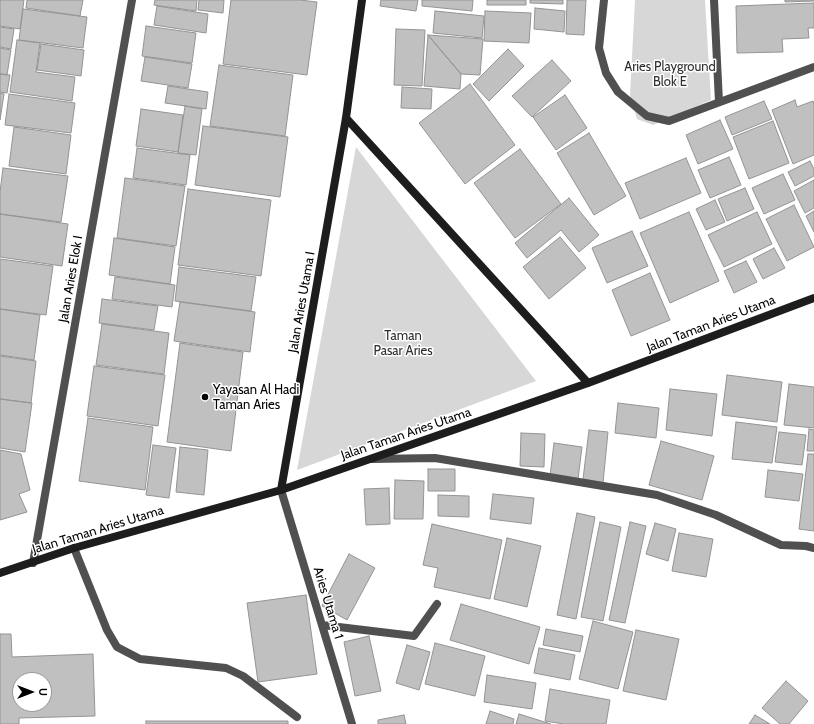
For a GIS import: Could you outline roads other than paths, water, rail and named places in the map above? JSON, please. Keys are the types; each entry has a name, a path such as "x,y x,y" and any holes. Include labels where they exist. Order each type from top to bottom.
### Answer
{"street":[{"name":"Jalan Aries Elok I","path":"33,562 132,0"},
{"name":"Jalan Aries Utama I","path":"281,490 346,118 362,0"},
{"path":"604,0 599,48 606,73 618,92 647,116 668,121 814,67"},
{"path":"714,0 719,102"},
{"path":"346,118 588,383"},
{"name":"Jalan Taman Aries Utama","path":"0,573 74,548 281,490 588,383 814,298"},
{"path":"368,460 435,458 657,495 716,515 781,545 806,546 814,548"},
{"name":"Aries Utama 1","path":"281,490 352,724"},
{"path":"74,548 107,630 117,647 140,659 226,668 243,676 297,717"},
{"path":"322,625 414,636 437,604"}],"place":[{"name":"Yayasan Al Hadi Taman Aries","path":"205,397"}],"park label":[{"name":"Aries Playground Blok E","path":"670,74"},
{"name":"Taman Pasar Aries","path":"403,344"}]}
